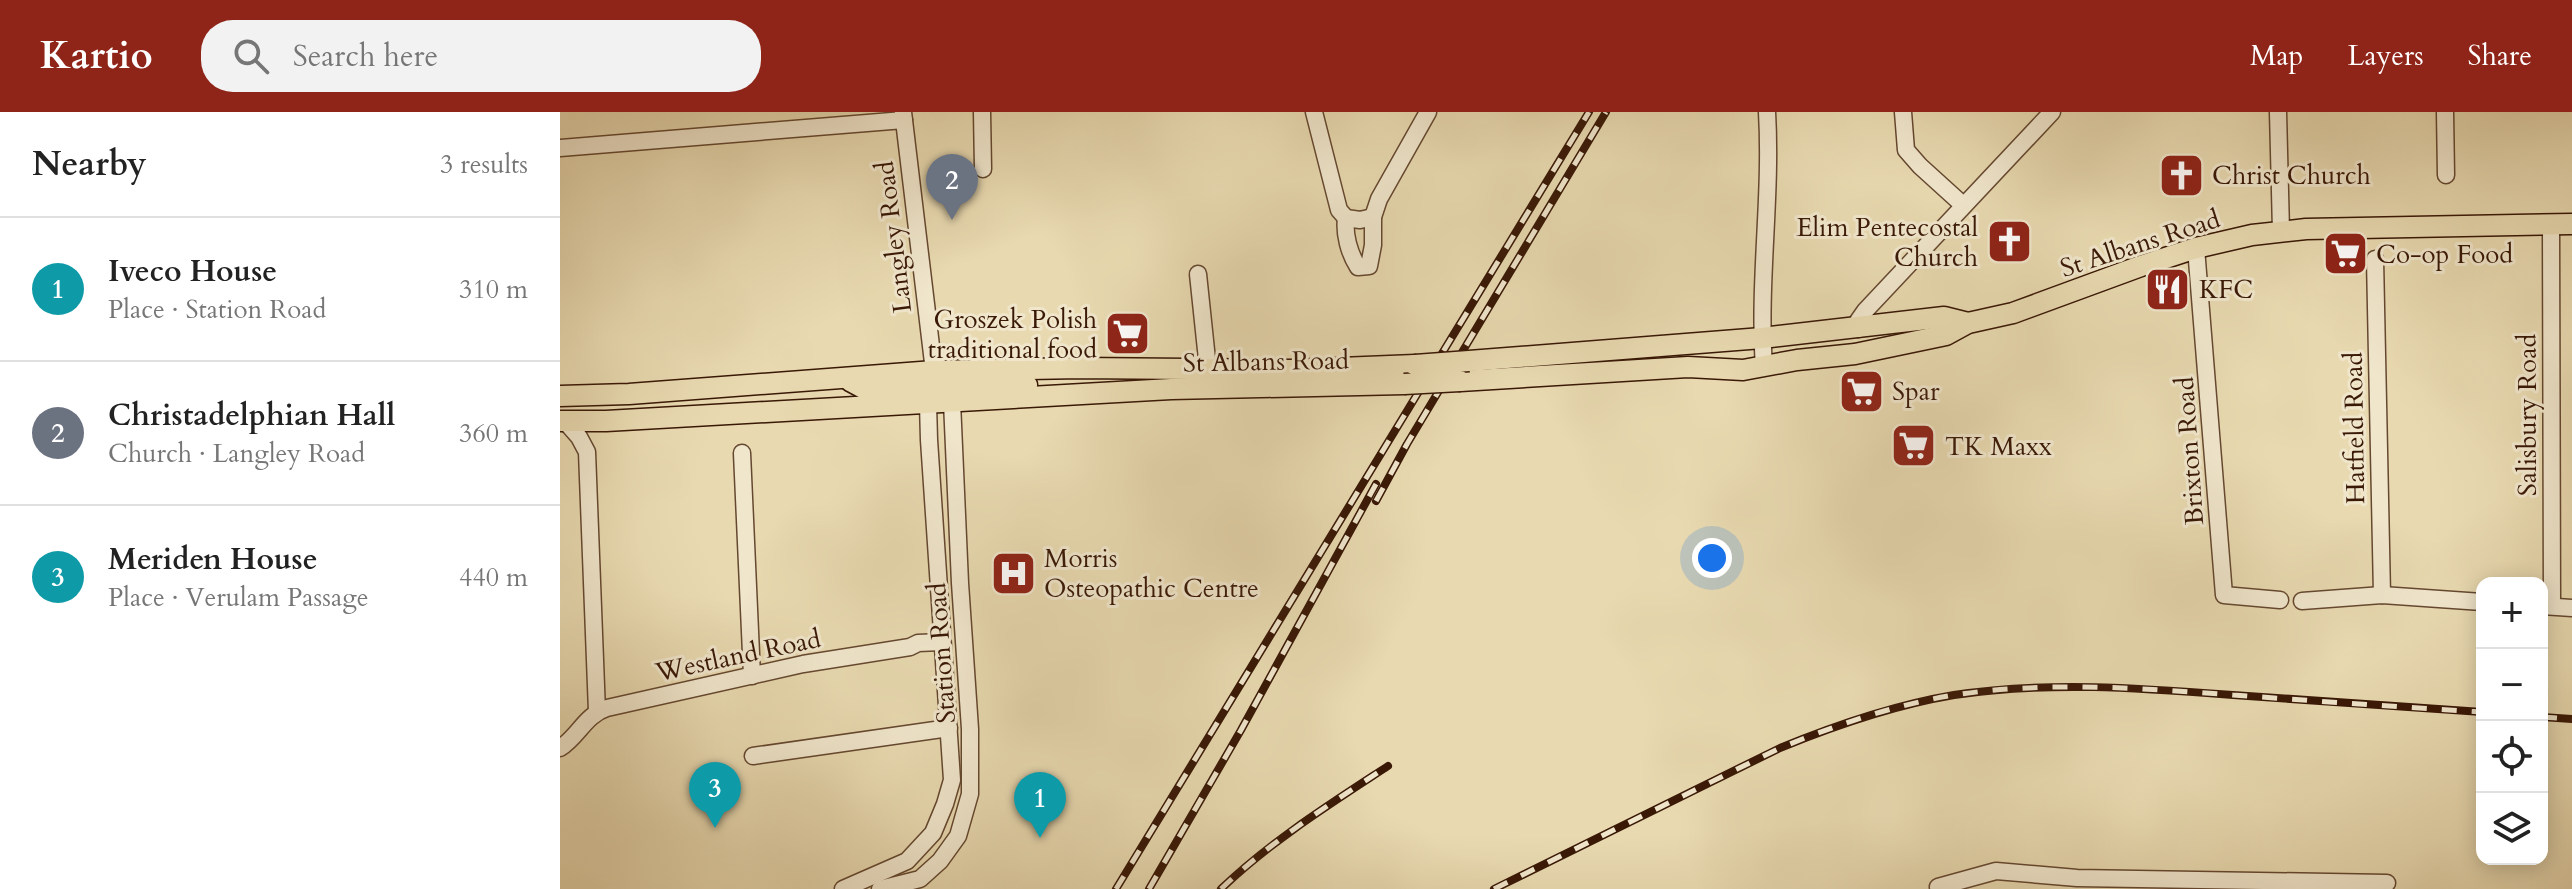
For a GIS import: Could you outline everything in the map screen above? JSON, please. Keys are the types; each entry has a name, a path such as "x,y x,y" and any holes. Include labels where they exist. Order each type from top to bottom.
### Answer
{"main road":[{"name":"St Albans Road","path":"938,390 1058,395 1171,389 1404,384 1688,367 1743,370 1878,350 1946,335 1968,323 2013,313 2196,248 2252,235 2375,227 2562,224"},
{"name":"St Albans Road","path":"562,421 606,421 938,390 1080,368 1290,370 1415,365 1762,338 1944,317 1968,323"},
{"path":"1858,329 1865,342 1878,350"},
{"path":"560,396 847,379 865,389 938,390"}],"street":[{"path":"982,112 983,169"},
{"path":"1314,112 1339,210 1346,218 1360,220 1373,217"},
{"path":"1346,218 1345,230 1353,260 1358,267 1369,266 1373,217 1379,199 1428,112"},
{"path":"1764,367 1761,283 1769,156 1767,112"},
{"path":"1903,112 1906,150 1963,205"},
{"path":"1858,329 1858,321 1865,311 2052,112"},
{"path":"2278,112 2281,231"},
{"path":"2445,112 2446,175"},
{"path":"560,148 903,116"},
{"name":"Langley Road","path":"903,116 938,390"},
{"name":"Salisbury Road","path":"2548,581 2562,224"},
{"name":"Brixton Road","path":"2196,248 2224,595 2280,600"},
{"name":"Hatfield Road","path":"2375,259 2382,595"},
{"path":"1198,274 1208,369"},
{"name":"Station Road","path":"843,889 907,861 933,833 952,780 941,642 938,390"},
{"name":"Station Road","path":"889,888 920,879 940,861 958,836 970,794 970,729 960,583 938,390"},
{"path":"560,748 597,712 587,452 579,437 562,421"},
{"path":"587,452 606,421"},
{"path":"742,453 752,676"},
{"path":"2302,601 2382,595 2476,602"},
{"path":"2548,606 2572,608"},
{"name":"Westland Road","path":"597,712 803,664 910,647 918,643 941,642"},
{"path":"753,756 949,728"},
{"path":"889,888 907,861"},
{"path":"1938,887 1996,871 2076,884 2387,883"}],"railway":[{"path":"1116,889 1589,112"},
{"path":"1376,501 1606,112"},
{"path":"1149,889 1241,730 1376,484"},
{"path":"1494,889 1780,748 1866,717 1954,695 2024,688 2128,688 2476,712"},
{"path":"2548,717 2572,719"},
{"path":"1221,889 1281,839 1388,766"}],"place":[{"name":"Christ Church","path":"2181,175"},
{"name":"Christadelphian Hall","path":"952,220"},
{"name":"Elim Pentecostal Church","path":"2009,242"},
{"name":"Co-op Food","path":"2345,254"},
{"name":"KFC","path":"2168,289"},
{"name":"Groszek Polish traditional food","path":"1128,334"},
{"name":"Spar","path":"1861,391"},
{"name":"TK Maxx","path":"1914,446"},
{"name":"Morris Osteopathic Centre","path":"1013,573"},
{"name":"Meriden House","path":"715,828"},
{"name":"Iveco House","path":"1040,838"}]}
